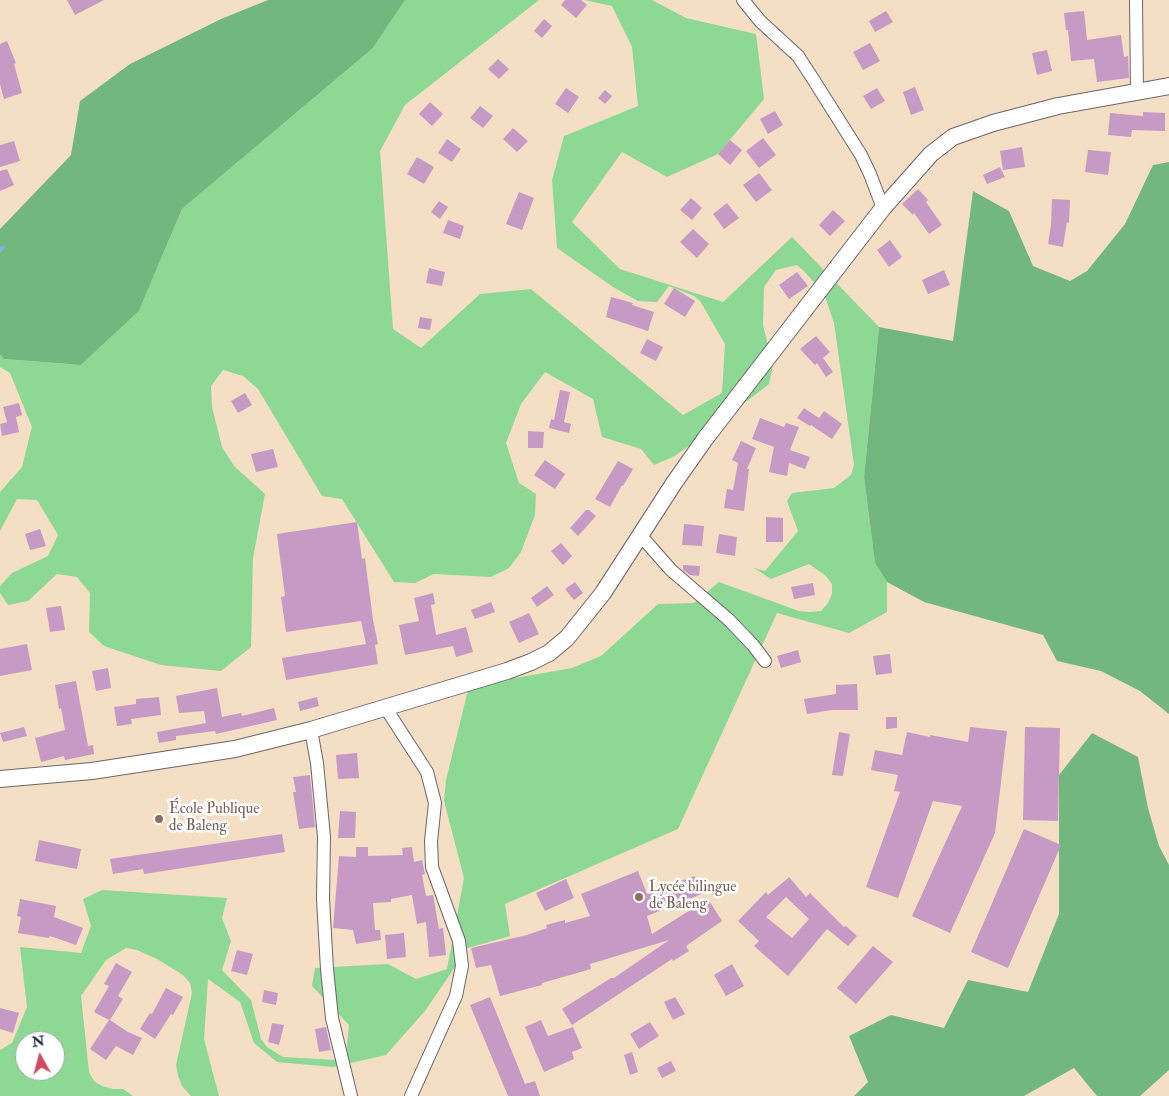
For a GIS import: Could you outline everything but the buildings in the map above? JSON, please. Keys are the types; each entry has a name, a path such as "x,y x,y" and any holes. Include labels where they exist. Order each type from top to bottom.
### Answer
{"street":[{"path":"743,0 760,21 803,64 861,156 883,208"},
{"path":"1136,0 1138,91"},
{"path":"0,779 92,771 234,750 310,730 508,671 549,653 567,638 597,600 705,439 883,208 931,154 954,137 993,123 1058,106 1169,86"},
{"path":"641,536 671,570 729,620 753,645 765,661"},
{"path":"385,707 427,772 435,803 431,841 432,868 459,940 462,966 456,996 411,1096"},
{"path":"310,730 317,763 324,837 323,899 326,969 332,1018 350,1096"}],"green space":[{"path":"268,0 405,0 372,49 182,209 139,311 81,365 4,359 0,355 0,229 71,155 80,101 130,64 221,19"},
{"path":"405,0 539,0 405,105 380,151 393,329 421,348 480,294 531,289 683,415 722,393 725,344 700,301 694,296 669,286 657,302 638,301 613,287 557,248 552,180 564,136 638,106 632,47 612,6 585,0 652,0 686,18 756,34 764,99 718,154 667,177 622,152 572,222 620,269 723,302 792,237 879,327 864,477 875,563 887,582 887,612 849,633 777,613 678,829 505,904 510,936 468,948 425,1011 386,1055 333,1067 277,1062 254,1043 240,1002 208,979 204,1039 219,1096 191,1096 182,1086 176,1065 192,993 190,983 183,975 157,959 137,950 126,948 106,960 81,996 89,1072 94,1081 102,1086 123,1089 133,1096 0,1096 0,1050 12,1043 15,1036 15,1081 65,1081 65,1031 17,1031 27,1007 20,947 81,953 91,926 83,899 102,890 227,898 222,918 231,941 222,970 251,1000 261,1039 267,1047 283,1057 336,1060 346,1056 349,1025 312,986 315,968 388,964 416,979 447,969 464,878 444,801 446,780 469,686 572,668 601,656 658,604 694,603 719,582 799,611 821,611 828,603 832,594 832,584 826,576 809,564 771,579 754,568 765,571 798,531 787,501 792,493 834,488 851,475 854,465 834,323 824,294 797,265 776,270 764,287 763,325 773,365 769,384 673,457 654,465 641,449 602,437 593,399 545,372 521,404 506,443 519,483 536,494 535,515 521,552 509,568 491,577 434,574 415,583 394,582 342,499 322,496 258,389 243,376 223,370 211,386 212,407 222,447 234,466 265,494 253,558 251,647 221,671 161,665 104,646 89,632 90,593 77,577 57,574 28,601 8,605 0,593 0,586 12,573 48,556 58,535 37,500 17,499 0,531 0,492 22,467 32,427 10,373 0,367 0,355 4,359 81,365 139,311 182,209 371,50"},
{"path":"1169,162 1169,714 1140,691 1101,671 1057,661 1043,635 924,602 887,582 875,563 864,477 879,327 953,341 973,191 1009,211 1033,266 1070,281 1087,271 1125,224 1153,165"},
{"path":"1092,733 1138,757 1148,808 1159,846 1169,865 1169,1070 1140,1096 1097,1096 1074,1068 1024,1096 854,1096 868,1082 849,1036 891,1015 944,1028 968,980 1028,992 1059,914 1059,775"}],"waterway":[{"path":"0,251 3,247"}],"place":[{"name":"École Publique de Baleng","path":"159,819"},
{"name":"Lycée bilingue de Baleng","path":"639,897"}]}
